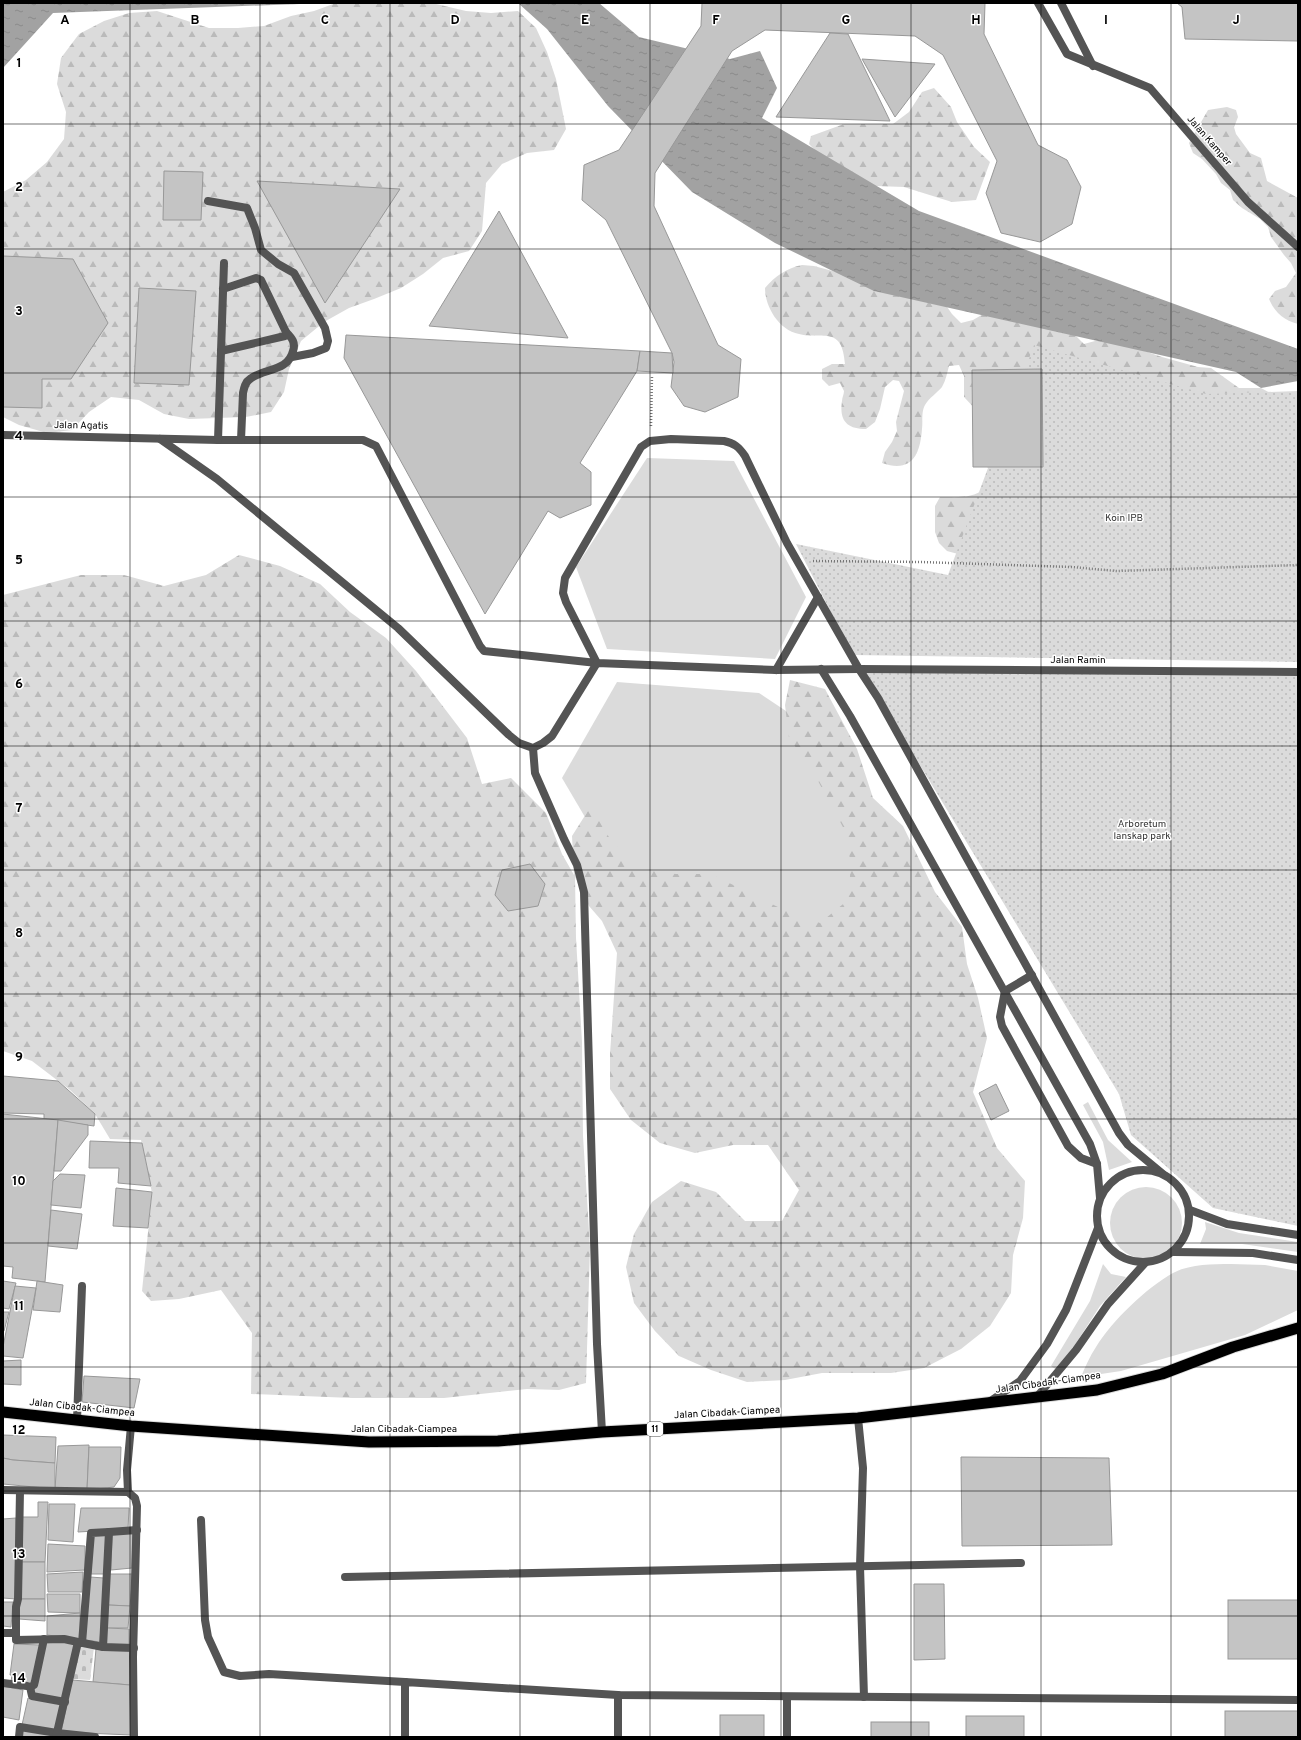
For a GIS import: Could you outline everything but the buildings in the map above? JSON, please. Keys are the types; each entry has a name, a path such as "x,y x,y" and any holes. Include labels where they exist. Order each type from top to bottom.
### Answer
{"highway":[{"name":"Jalan Cibadak-Ciampea","path":"3,1412 131,1426 369,1442 498,1441 602,1432 858,1418 1097,1390 1162,1374 1233,1347 1298,1328"}],"street":[{"name":"Jalan Kamper","path":"1038,3 1067,54 1093,66 1150,88 1248,202 1298,248"},
{"path":"1061,3 1093,66"},
{"path":"208,201 247,208 255,228 261,250 278,264 294,273 325,328 328,341 326,348 313,353 292,357"},
{"path":"218,440 224,263"},
{"path":"223,289 256,278 261,280 286,332 292,338 295,346 292,357 284,365 250,379 244,386 241,440"},
{"path":"221,350 285,336 286,332"},
{"name":"Jalan Agatis","path":"3,435 218,440 363,440 376,446 480,646 484,651 597,663"},
{"path":"159,438 217,479 392,623 509,735 519,743 533,748 552,736 597,663 566,602 563,593 565,578 633,458 641,447 650,441 672,439 724,441 732,443 739,448 745,456 765,499 797,560 882,705 1119,1133 1128,1145 1163,1174 1176,1182 1185,1195 1190,1210 1189,1225 1184,1240 1174,1252 1160,1260 1145,1263 1129,1261 1115,1254 1104,1242 1098,1228 1096,1212 1100,1198 1108,1185 1119,1176 1133,1170 1148,1170 1163,1174"},
{"path":"776,670 818,597"},
{"name":"Jalan Ramin","path":"597,663 776,670 859,668 1298,672"},
{"path":"821,669 850,716 1090,1144 1096,1164 1100,1198"},
{"path":"533,748 535,773 577,865 584,892 597,1344 602,1432"},
{"path":"1032,975 1005,991 1000,1017 1002,1026 1068,1146 1081,1158 1096,1164"},
{"path":"1190,1210 1227,1224 1298,1235"},
{"path":"986,1404 1020,1381 1047,1344 1066,1310 1098,1228"},
{"path":"1174,1252 1253,1253 1298,1260"},
{"path":"1036,1398 1076,1350 1108,1304 1145,1263"},
{"path":"77,1420 82,1286"},
{"path":"858,1418 863,1468 860,1566 864,1697"},
{"path":"128,1492 128,1464 131,1426"},
{"path":"3,1490 128,1492 135,1498 137,1506 137,1530 134,1648 134,1737"},
{"path":"20,1491 16,1640 64,1639 103,1647 134,1648"},
{"path":"201,1520 205,1620 208,1637 224,1672 240,1676 269,1674 618,1695 1298,1700"},
{"path":"57,1735 80,1642 91,1532 137,1530"},
{"path":"103,1647 109,1532"},
{"path":"345,1577 1021,1563"},
{"path":"3,1633 16,1633"},
{"path":"3,1683 30,1687 34,1685 44,1639"},
{"path":"405,1682 405,1737"},
{"path":"30,1687 32,1696 65,1702"},
{"path":"618,1695 618,1737"},
{"path":"787,1697 787,1737"},
{"path":"19,1737 20,1727 57,1735 95,1737"}],"path":[{"path":"650,441 652,376"},
{"path":"797,560 929,562 1071,567 1117,571 1298,565"}],"green space":[{"path":"336,3 432,3 466,11 491,13 518,11 536,28 547,52 556,79 566,129 554,150 527,153 502,164 486,183 482,231 469,251 443,258 423,274 401,288 349,308 324,322 301,341 289,369 284,392 271,412 246,417 189,419 164,414 139,400 111,397 89,412 72,430 47,433 19,425 3,417 3,192 26,180 47,162 64,139 66,112 57,84 61,58 79,34 104,21 129,13 157,11 209,28 238,28 264,26 291,16 314,11"},
{"path":"934,88 951,107 957,122 974,147 990,162 976,200 952,202 904,187 849,185 809,144 811,136 844,124 893,124 909,112 922,92"},
{"path":"1227,107 1236,110 1238,117 1234,127 1236,134 1250,153 1261,158 1267,181 1298,198 1298,324 1280,315 1269,299 1275,291 1286,287 1296,273 1291,263 1271,237 1268,227 1260,219 1242,208 1233,200 1230,190 1221,183 1216,174 1202,159 1193,153 1189,143 1208,110"},
{"path":"802,265 814,266 938,294 952,314 961,323 973,320 985,313 1075,335 1084,344 1106,338 1162,357 1198,367 1211,368 1239,388 1261,388 1272,394 958,554 947,551 939,543 935,532 935,506 940,497 965,497 981,492 987,488 992,471 983,464 978,412 964,397 964,376 959,365 949,366 942,387 925,405 923,411 921,439 916,454 912,460 907,464 900,466 892,466 882,463 885,452 897,431 896,422 904,391 899,381 893,380 885,387 880,409 875,422 866,429 859,429 849,425 843,419 841,408 844,391 840,383 829,386 822,379 822,369 832,364 845,364 840,344 836,339 830,337 792,332 779,323 774,317 768,303 765,288 777,276 786,270"},
{"name":"Koin IPB","path":"1034,345 1206,394 1298,391 1298,662 853,655 796,544 948,575"},
{"path":"647,458 734,461 806,597 775,659 607,649 576,567"},
{"path":"239,555 280,566 320,584 350,612 386,638 416,671 467,738 482,784 511,778 546,813 562,854 574,875 572,836 591,806 610,839 638,869 676,874 711,874 782,909 820,923 848,900 851,864 844,829 811,768 789,738 785,705 790,680 825,689 857,749 873,798 903,826 935,892 962,927 967,964 978,998 987,1038 973,1092 997,1148 1025,1181 1023,1218 1013,1255 1011,1293 990,1326 961,1349 924,1368 891,1373 822,1373 785,1380 747,1382 711,1370 679,1356 655,1331 634,1303 626,1267 634,1234 652,1202 681,1181 716,1192 745,1221 782,1221 799,1190 768,1145 733,1145 695,1153 660,1143 631,1120 610,1089 610,1054 617,953 602,921 589,906 575,877 576,938 582,1042 583,1136 590,1247 586,1383 559,1390 527,1389 444,1398 352,1398 251,1394 252,1333 221,1290 179,1299 151,1301 142,1291 152,1193 141,1140 110,1139 95,1114 70,1090 32,1061 3,1051 3,595 81,575 124,575 164,586 206,575"},
{"name":"Arboretum lanskap park","path":"863,671 1298,674 1298,1226 1213,1208 1131,1135 1119,1094"},
{"path":"617,682 759,693 840,747 882,932 632,897 562,778"},
{"path":"1088,1102 1108,1140 1132,1162 1109,1170 1103,1142 1083,1105"},
{"path":"1146,1187 1166,1193 1176,1203 1182,1223 1176,1243 1166,1253 1146,1259 1126,1253 1116,1243 1110,1223 1116,1203 1126,1193"},
{"path":"1205,1222 1239,1233 1298,1242 1298,1252 1242,1244 1200,1244 1206,1229"},
{"path":"1103,1264 1111,1274 1126,1277 1100,1306 1058,1371 1051,1366 1090,1301"},
{"path":"1209,1264 1265,1265 1298,1271 1298,1310 1245,1335 1121,1371 1081,1377 1094,1350 1103,1337 1120,1316 1152,1287 1180,1270"},
{"path":"79,1646 94,1647 90,1680 72,1679"}],"water":[{"path":"3,3 326,3 53,13 3,68"},
{"path":"518,3 599,3 639,37 730,59 760,51 777,88 762,118 919,211 1298,349 1298,381 1261,388 1236,372 874,291 775,243 692,192 608,106 547,29"}]}
